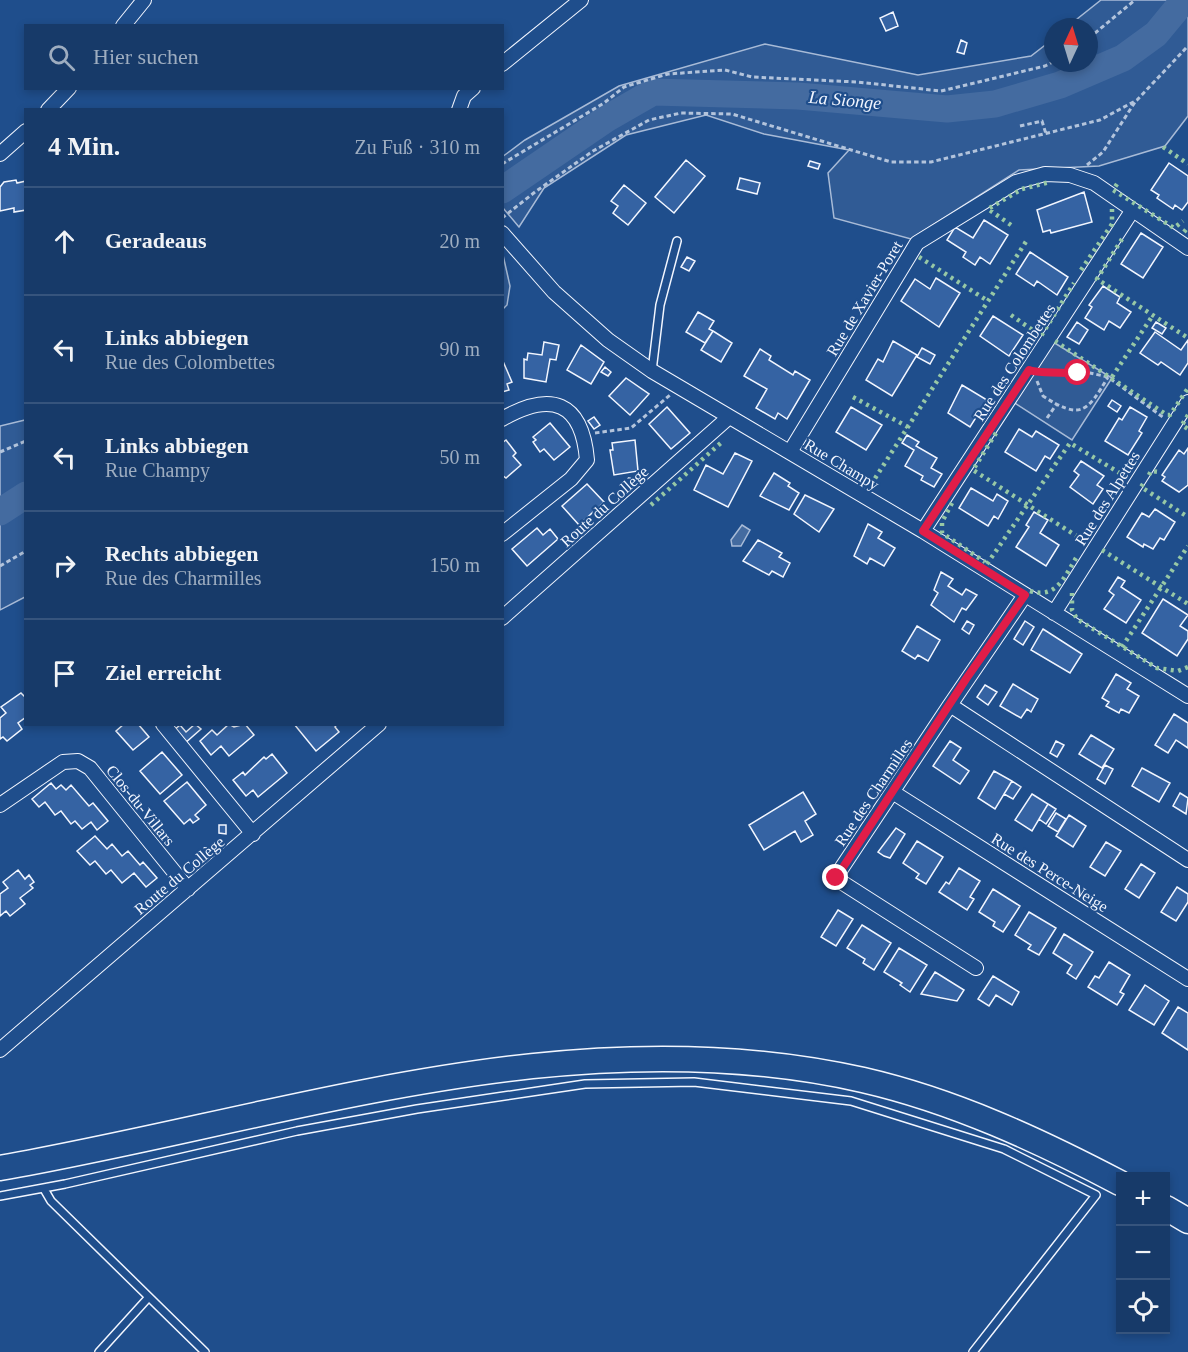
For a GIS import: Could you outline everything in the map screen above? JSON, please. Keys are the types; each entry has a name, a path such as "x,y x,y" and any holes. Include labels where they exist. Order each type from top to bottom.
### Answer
{"highway":[{"path":"0,1168 115,1146 312,1102 459,1074 631,1057 756,1063 863,1080 953,1106 1024,1134 1116,1181"},
{"path":"1170,1210 1188,1221"}],"street":[{"path":"125,24 144,0"},
{"path":"504,62 581,0"},
{"path":"50,108 67,90"},
{"path":"460,108 464,96 471,90"},
{"path":"0,154 24,132"},
{"name":"Rue de Xavier-Poret","path":"790,452 917,243 1016,182 1045,174 1070,175 1095,183 1131,211 1188,248"},
{"name":"Rue des Colombettes","path":"923,531 1131,211"},
{"name":"Rue Champy","path":"504,235 554,292 608,340 652,371 728,418 923,531 1188,696"},
{"name":"Rue des Alpettes","path":"1054,613 1188,402"},
{"path":"504,418 524,407 551,403 574,416 585,435 587,460 576,473 504,532"},
{"name":"Route du Collège","path":"504,616 728,418"},
{"name":"Rue des Charmilles","path":"976,968 836,878 1025,595"},
{"path":"950,705 1185,853"},
{"path":"165,726 253,834"},
{"name":"Route du Collège","path":"0,1050 253,834 370,727"},
{"name":"Clos-du-Villars","path":"0,805 63,762 78,761 90,768 188,889"},
{"name":"Rue des Perce-Neige","path":"894,793 1188,979"}],"lane":[{"path":"652,371 660,305 677,241"},
{"path":"0,1197 308,1129 417,1109 585,1084 694,1082 851,1101 1004,1149 1096,1195 973,1352"},
{"path":"44,1189 51,1202 205,1352"},
{"path":"99,1352 148,1298"}],"path":[{"path":"1098,31 1135,0"},
{"path":"1081,170 1104,152 1137,100 1188,46"},
{"path":"504,163 604,102 624,87 668,74 725,69 752,77 857,82 941,91 1044,66"},
{"path":"504,216 534,192 593,151 649,120 681,113 732,114 891,162 931,162 1100,120 1137,100"},
{"path":"1020,126 1042,122 1046,134"},
{"path":"1108,377 1084,410 1068,410 1043,396 1038,388 1036,373 1050,370 1090,373 1108,377 1173,424"},
{"path":"585,435 631,428 673,392"},
{"path":"1047,418 1056,405"},
{"path":"0,452 24,442"},
{"path":"0,566 24,552"}],"shaded area":[{"path":"1101,0 1188,0 1188,116 1165,146 1099,166 1019,170 911,239 834,218 828,173 849,150 764,134 706,115 626,135 544,188 519,227 504,209 504,156 525,140 619,86 765,44 918,75 1031,56 1044,46 1044,72 1098,72 1098,18 1078,18"},
{"path":"504,259 510,286 507,305 504,308"},
{"path":"1053,342 1112,378 1072,440 1013,402"},
{"path":"24,420 24,598 0,610 0,426"},
{"path":"742,525 750,530 741,546 732,546 731,540"}],"building":[{"path":"893,12 898,26 886,31 880,18"},
{"path":"961,40 967,43 964,54 957,52"},
{"path":"686,160 705,176 674,213 655,197"},
{"path":"810,161 820,164 818,169 808,166"},
{"path":"1169,163 1188,176 1188,202 1182,210 1175,205 1173,209 1157,198 1159,195 1151,190"},
{"path":"740,178 760,183 757,194 737,189"},
{"path":"24,181 24,210 14,212 14,208 0,211 0,187 4,182"},
{"path":"624,185 646,203 628,225 613,213 618,206 611,201"},
{"path":"1084,192 1092,222 1051,233 1050,230 1043,232 1037,210"},
{"path":"984,220 1008,235 990,264 980,257 975,265 963,257 966,252 947,240 955,227 973,238"},
{"path":"1141,233 1163,247 1143,278 1121,264"},
{"path":"1030,252 1068,277 1057,295 1037,281 1034,286 1016,274"},
{"path":"687,257 695,261 689,271 681,267"},
{"path":"936,278 960,293 939,327 901,301 915,279 930,289"},
{"path":"1103,286 1120,297 1117,303 1131,312 1120,328 1109,321 1104,330 1085,318 1092,307 1089,305"},
{"path":"698,312 714,321 709,329 713,331 705,343 686,332"},
{"path":"993,316 1023,335 1009,356 980,336"},
{"path":"1077,322 1088,330 1079,344 1067,337"},
{"path":"1156,322 1166,328 1162,334 1152,328"},
{"path":"713,331 732,343 721,362 701,350"},
{"path":"1155,332 1181,350 1188,340 1188,363 1180,375 1161,362 1158,365 1140,353"},
{"path":"893,341 917,355 892,396 866,380 878,359 883,362"},
{"path":"544,342 559,345 556,360 550,359 546,382 524,378 524,359 527,360 528,353 542,355"},
{"path":"581,345 604,362 591,384 567,370"},
{"path":"922,348 935,355 930,364 917,357"},
{"path":"760,349 771,356 769,360 793,375 795,371 810,380 787,419 778,413 775,419 756,408 767,389 744,376"},
{"path":"504,364 512,382 507,384 509,390 504,391"},
{"path":"605,367 611,372 608,376 601,372"},
{"path":"626,378 649,394 630,415 609,396"},
{"path":"962,385 987,400 970,427 948,413"},
{"path":"1112,400 1121,406 1117,412 1108,406"},
{"path":"667,407 690,433 671,449 649,424"},
{"path":"851,407 882,425 866,450 836,432"},
{"path":"1130,407 1147,417 1139,431 1142,433 1128,455 1105,441 1119,418 1122,420"},
{"path":"594,417 600,425 594,429 588,421"},
{"path":"550,423 570,447 554,460 544,449 540,452 533,442 536,440 533,437"},
{"path":"1019,429 1032,437 1036,431 1059,445 1050,459 1045,456 1036,471 1005,452"},
{"path":"907,435 919,442 916,446 937,458 931,468 942,474 934,487 921,480 923,476 905,466 914,450 902,443"},
{"path":"506,440 516,453 513,456 521,465 506,478 504,476 504,442"},
{"path":"635,440 638,471 614,475 610,450 613,450 612,443"},
{"path":"1188,448 1188,485 1179,492 1162,481 1165,477 1162,475 1179,450 1184,454"},
{"path":"735,453 752,461 728,507 694,490 706,465 723,474"},
{"path":"1081,461 1104,476 1097,485 1103,489 1093,504 1070,487 1079,475 1074,471"},
{"path":"774,473 790,483 788,486 799,493 789,510 760,496"},
{"path":"587,484 604,502 579,525 562,506"},
{"path":"971,488 993,501 997,494 1008,501 998,519 994,516 988,526 959,508"},
{"path":"805,495 834,509 819,532 794,514"},
{"path":"1155,509 1175,522 1164,540 1160,538 1153,549 1144,544 1143,547 1127,537 1142,513 1149,517"},
{"path":"1034,512 1048,520 1040,533 1059,545 1046,566 1016,547 1029,527 1026,525"},
{"path":"868,524 882,532 878,538 895,548 884,566 870,558 867,564 854,556"},
{"path":"537,528 543,535 550,529 558,539 527,566 512,549"},
{"path":"758,540 782,553 779,557 790,563 783,577 772,571 769,575 743,561"},
{"path":"941,572 953,579 948,586 962,595 966,589 977,595 966,610 962,608 954,622 931,605 938,593 934,590"},
{"path":"1118,577 1125,581 1121,587 1141,600 1126,623 1104,609 1114,595 1109,591"},
{"path":"1163,599 1188,615 1180,626 1188,631 1188,639 1177,656 1142,633"},
{"path":"967,621 974,625 969,634 962,629"},
{"path":"1025,621 1034,627 1023,645 1014,639"},
{"path":"917,626 940,640 928,661 918,655 915,659 902,651"},
{"path":"1043,629 1082,654 1070,673 1031,650"},
{"path":"1116,674 1131,683 1127,689 1139,696 1129,713 1121,709 1119,713 1106,706 1109,702 1102,698"},
{"path":"1013,684 1038,699 1031,712 1027,709 1021,718 1000,706"},
{"path":"985,685 997,692 988,705 977,697"},
{"path":"21,693 24,696 24,718 18,723 22,729 7,741 3,737 0,739 0,718 6,713 1,707"},
{"path":"1174,714 1188,723 1188,748 1176,740 1168,753 1155,745"},
{"path":"122,726 140,726 149,737 133,750 116,731"},
{"path":"181,726 186,732 193,726 201,729 184,744 173,731"},
{"path":"227,726 247,726 254,735 229,756 221,746 211,755 200,741 212,730 217,735"},
{"path":"296,726 336,726 339,732 316,751"},
{"path":"1091,735 1114,749 1102,768 1079,754"},
{"path":"950,741 961,748 953,760 969,771 960,784 933,766"},
{"path":"1056,741 1064,745 1057,757 1050,753"},
{"path":"162,752 182,775 160,794 140,771"},
{"path":"272,754 287,773 258,797 253,790 246,796 233,780 243,772 245,775 264,757 266,759"},
{"path":"1105,765 1113,769 1105,784 1097,779"},
{"path":"1142,768 1170,783 1159,802 1132,786"},
{"path":"994,771 1012,781 995,809 978,798"},
{"path":"1012,781 1021,787 1013,799 1004,794"},
{"path":"187,782 206,805 195,815 199,819 193,823 190,819 184,824 164,801"},
{"path":"51,783 56,789 61,785 66,790 71,785 89,806 93,803 108,821 97,830 91,822 82,829 75,821 71,824 61,811 55,815 45,802 39,807 32,799"},
{"path":"803,792 816,814 805,821 813,835 801,842 795,831 764,850 749,825"},
{"path":"1180,793 1188,798 1186,814 1173,806"},
{"path":"1032,794 1048,804 1032,831 1015,820"},
{"path":"1048,804 1056,809 1046,824 1039,819"},
{"path":"1056,813 1066,819 1058,832 1048,826"},
{"path":"1069,815 1086,826 1073,847 1056,836"},
{"path":"219,825 226,825 226,834 219,833"},
{"path":"896,828 905,834 890,858 878,852"},
{"path":"95,836 107,849 112,844 122,856 128,851 140,865 143,862 157,878 146,887 134,873 122,883 111,870 106,874 95,861 90,865 77,851"},
{"path":"917,841 943,857 926,884 916,878 919,874 903,863"},
{"path":"1106,842 1121,851 1105,876 1090,867"},
{"path":"1141,864 1155,873 1139,898 1125,889"},
{"path":"959,868 980,881 970,897 974,899 967,910 939,892 946,882 949,884"},
{"path":"18,870 25,879 29,875 34,882 30,885 33,888 20,898 25,904 10,916 6,911 0,916 0,894 8,888 3,882"},
{"path":"1177,887 1188,894 1188,902 1176,921 1161,912"},
{"path":"993,889 1020,906 1003,932 993,926 995,922 979,912"},
{"path":"838,910 853,919 836,946 821,937"},
{"path":"1029,912 1056,928 1039,955 1028,949 1031,945 1015,935"},
{"path":"862,925 891,943 874,970 863,963 865,959 847,948"},
{"path":"1064,934 1093,952 1076,979 1067,973 1072,965 1053,953"},
{"path":"899,948 927,965 910,992 900,985 902,983 884,972"},
{"path":"1109,962 1130,975 1120,992 1124,994 1117,1005 1088,987 1095,976 1099,978"},
{"path":"935,972 964,990 957,1001 921,994"},
{"path":"993,976 1019,992 1012,1005 996,995 989,1006 978,999"},
{"path":"1145,985 1169,1001 1154,1025 1129,1010"},
{"path":"1178,1007 1188,1013 1188,1050 1162,1033"}],"waterway":[{"name":"La Sionge","path":"504,189 606,119 653,92 798,96 947,109 995,104 1060,85 1123,58 1156,34 1184,0"},
{"name":"La Sionge","path":"0,512 24,496"}],"hedge":[{"path":"1163,147 1188,164"},
{"path":"1011,225 988,209 1022,189 1050,182"},
{"path":"1117,184 1113,190 1174,228 1183,221"},
{"path":"1081,270 1112,224 1112,208"},
{"path":"1184,232 1188,227"},
{"path":"1122,239 1097,279 1188,338"},
{"path":"867,491 1027,240"},
{"path":"919,257 988,301"},
{"path":"1011,315 1041,336 1074,283"},
{"path":"1112,377 1153,315"},
{"path":"1055,341 1167,415 1170,415 1188,388"},
{"path":"853,397 908,427"},
{"path":"1188,415 1182,425 1188,429"},
{"path":"996,433 973,470 1086,542"},
{"path":"651,505 723,441"},
{"path":"987,564 1070,443 1128,478"},
{"path":"1149,475 1151,471 1159,472"},
{"path":"1143,484 1141,487 1188,517"},
{"path":"952,503 942,522 942,533 985,562"},
{"path":"1122,647 1188,546"},
{"path":"1102,550 1188,604"},
{"path":"1030,591 1039,593 1053,589 1063,579 1076,558"},
{"path":"1072,593 1072,610 1077,619 1157,668 1178,671 1188,667"}],"route":[{"path":"836,878 894,793 966,679 1025,595 923,531 1029,370 1036,373 1050,370 1078,373"}]}
